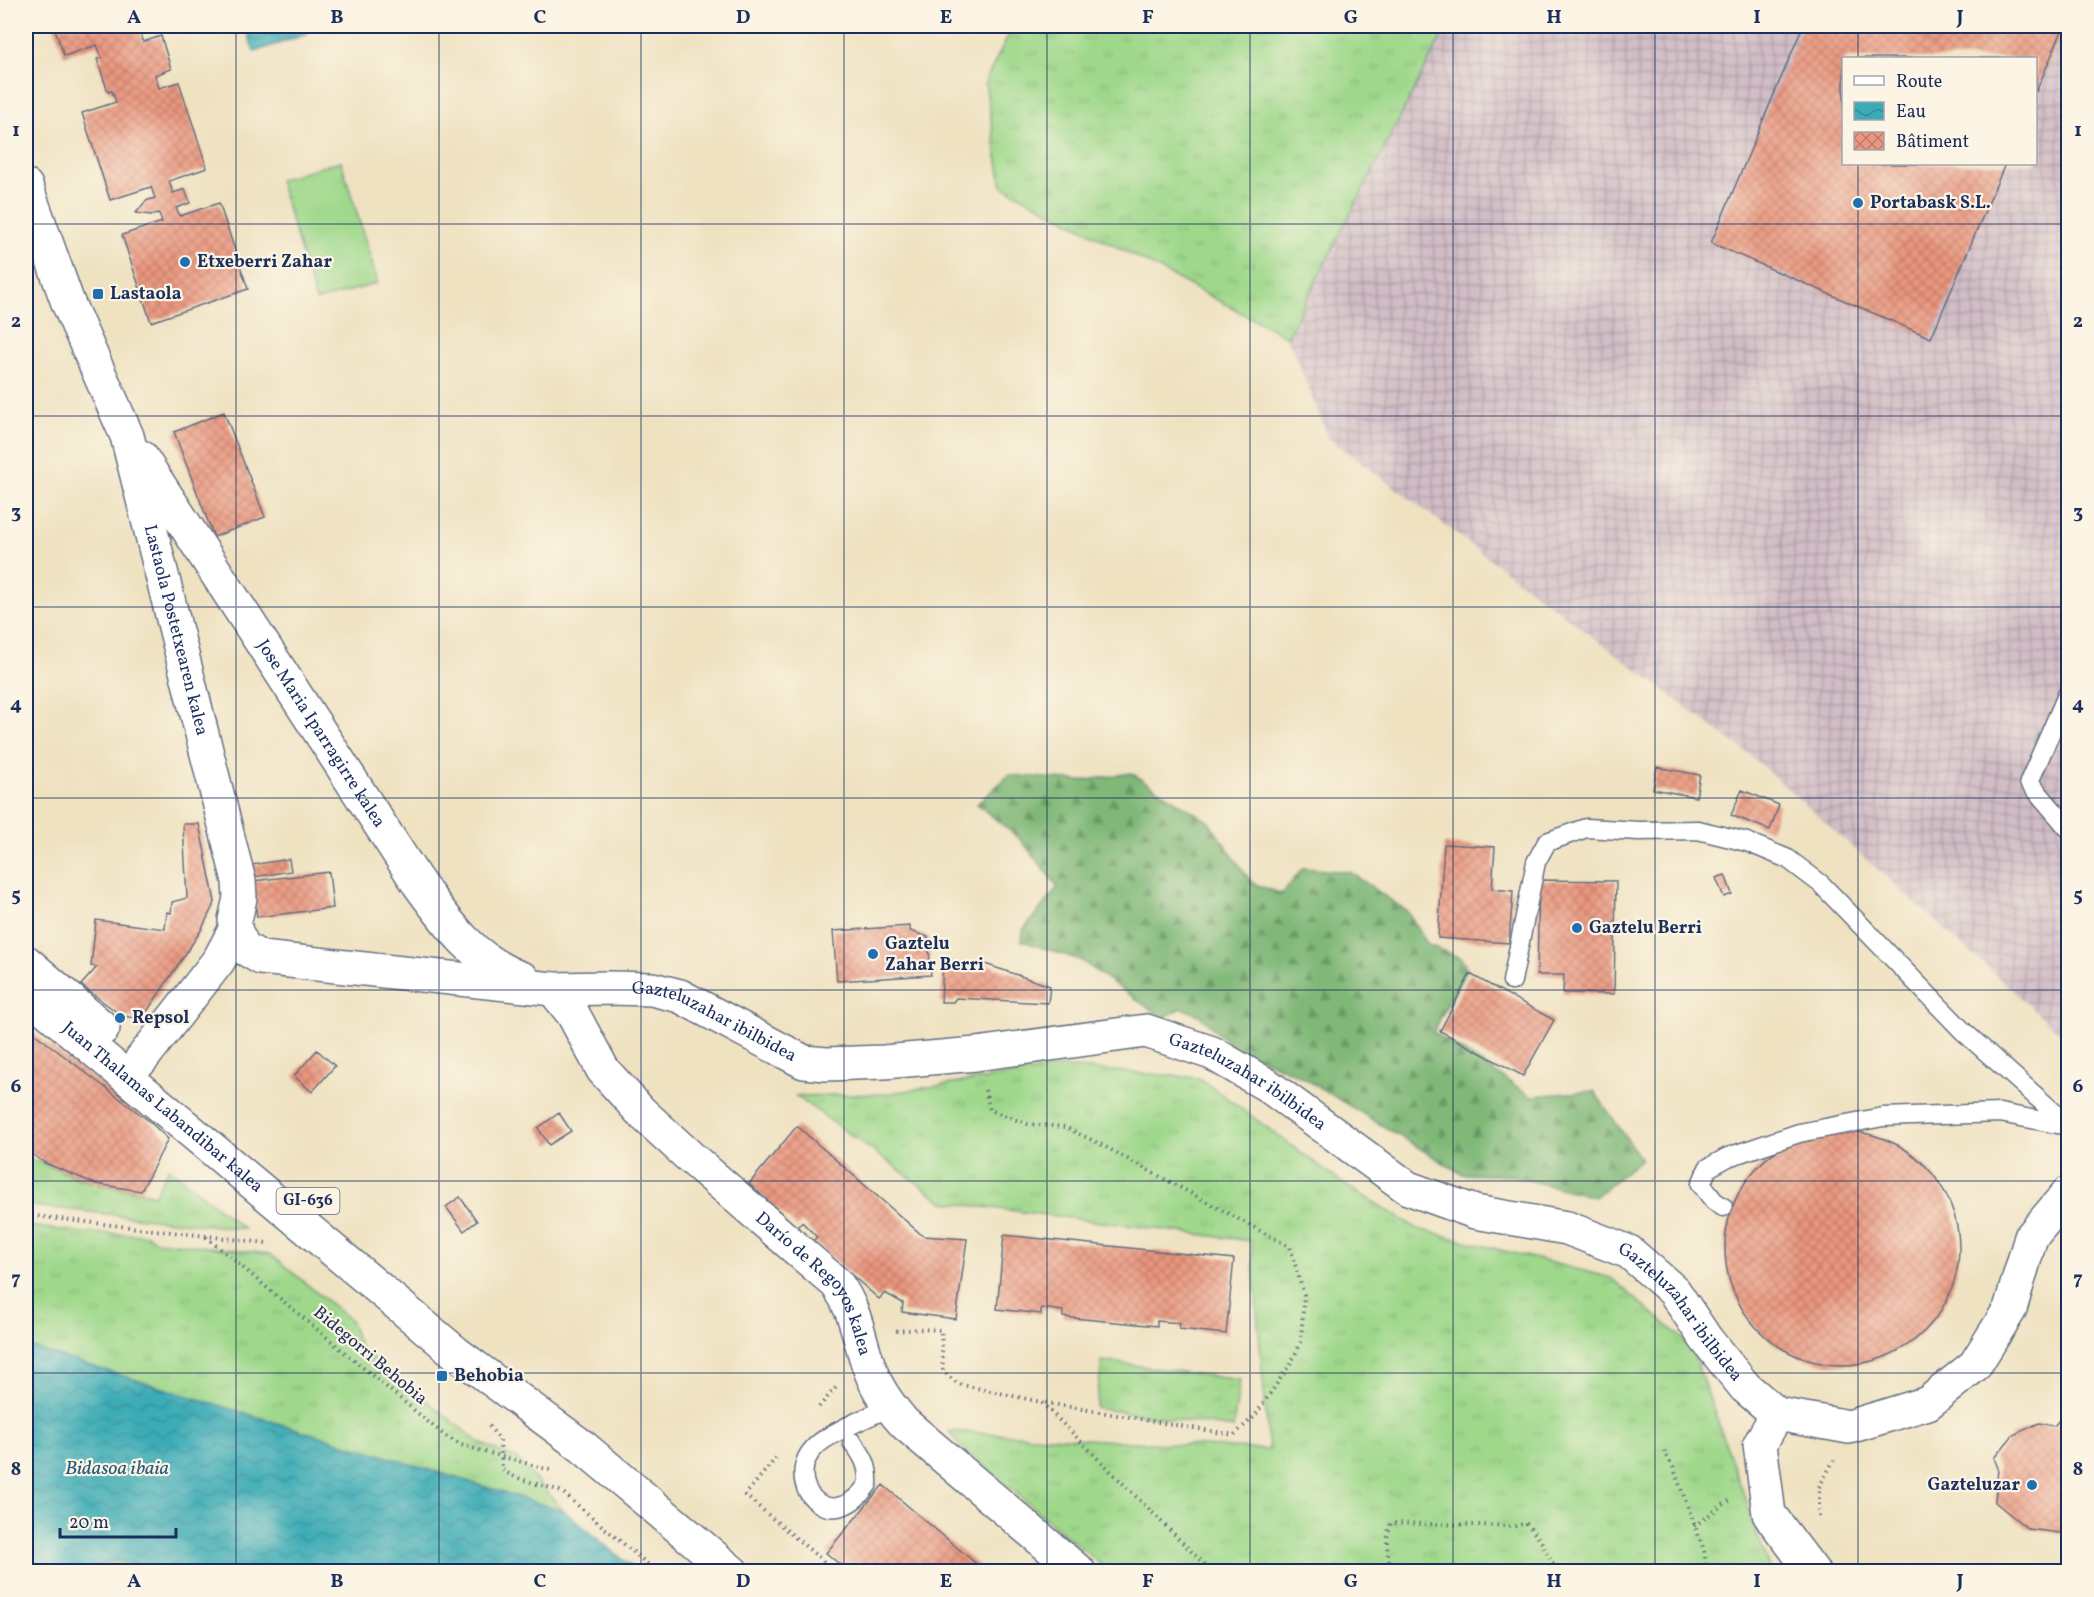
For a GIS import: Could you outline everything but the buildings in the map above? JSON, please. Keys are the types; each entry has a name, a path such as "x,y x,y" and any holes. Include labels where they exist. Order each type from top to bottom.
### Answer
{"street":[{"name":"Lastaola Postetxearen kalea","path":"26,186 68,303 127,436 238,881 240,898 235,930 219,960 141,1060"},
{"name":"Jose Maria Iparragirre kalea","path":"127,436 416,880 450,927 483,959 509,974 553,989"},
{"name":"Gazteluzahar ibilbidea","path":"235,930 244,948 261,958 553,989 652,989 680,996 804,1062 825,1064 884,1062 976,1054 1146,1031 1212,1053 1267,1085 1408,1188 1475,1212 1567,1228 1629,1252 1674,1291 1706,1339 1745,1388 1777,1414 1849,1427 1928,1403 1975,1365 2010,1309 2031,1237 2068,1193"},
{"name":"Juan Thalamas Labandibar kalea","path":"26,962 469,1338 583,1447"},
{"name":"Darío de Regoyos kalea","path":"553,989 573,1014 603,1070 642,1113 837,1284 853,1309 870,1371 890,1407 904,1423 1079,1572"},
{"name":"Juan Thalamas Labandibar kalea","path":"26,993 456,1353 583,1447 732,1572"},
{"path":"1777,1414 1760,1444 1769,1514 1812,1572"}],"lane":[{"path":"2068,693 2029,782 2068,828"},
{"path":"1512,981 1536,862 1547,842 1586,828 1639,831 1698,830 1748,842 1788,859 1821,884 1963,1030 2068,1126"},
{"path":"1723,1208 1714,1201 1701,1184 1708,1168 1728,1157 1799,1133 1882,1117 2000,1113 2068,1126"},
{"path":"852,1442 864,1457 868,1484 854,1501 846,1506 832,1509 820,1504 805,1485 802,1472 807,1456 817,1444 890,1407"}],"path":[{"path":"860,1334 918,1329 941,1330 943,1371 958,1384 1041,1402 1234,1436 1254,1417 1291,1363 1301,1342 1304,1295 1290,1247 1065,1127 1027,1124 990,1110 976,1054"},
{"path":"26,1215 269,1243"},
{"name":"Bidegorri Behobia","path":"206,1236 444,1435 461,1445 553,1471"},
{"path":"1041,1402 1212,1572"},
{"path":"489,1425 500,1440 502,1469 508,1475 543,1484 562,1492 657,1572"},
{"path":"1664,1451 1673,1467 1704,1550 1707,1572"},
{"path":"745,1494 836,1572"},
{"path":"1394,1572 1389,1562 1388,1532 1391,1523 1515,1526 1526,1522 1541,1540 1557,1572"}],"shaded area":[{"path":"1447,26 2068,26 2068,1040 1751,756 1329,438 1287,337"}],"green space":[{"path":"1013,26 1447,26 1287,337 1002,186 985,82"},
{"path":"341,161 378,283 316,301 279,180"},
{"path":"1131,773 1208,821 1252,883 1282,894 1303,868 1350,872 1408,912 1428,945 1461,958 1467,969 1433,1032 1531,1096 1594,1091 1641,1159 1595,1197 1512,1176 1462,1174 1304,1078 1230,1044 1199,1015 1182,1008 1163,1018 1080,960 1022,941 1023,930 1058,887 1021,840 977,804 1009,775 1081,781"},
{"path":"1064,1067 1199,1078 1350,1188 1418,1229 1611,1278 1690,1345 1770,1571 1108,1571 957,1443 949,1431 1269,1450 1251,1241 944,1202 796,1096 884,1094"},
{"path":"26,1158 89,1182 154,1195 169,1168 244,1229 26,1205"},
{"path":"26,1226 87,1233 148,1235 156,1241 270,1254 350,1320 360,1348 480,1443 517,1459 564,1511 26,1346"},
{"path":"1102,1361 1240,1380 1233,1428 1096,1408"},
{"path":"113,1560 178,1570 181,1571 88,1572"}],"water":[{"path":"245,26 305,26 308,34 254,52"},
{"name":"Bidasoa ibaia","path":"26,1346 564,1511 637,1571 181,1572 113,1560 88,1571 26,1571"}],"place":[{"name":"Portabask S.L.","path":"1858,203"},
{"name":"Etxeberri Zahar","path":"185,262"},
{"name":"Lastaola","path":"98,294"},
{"name":"Gaztelu Berri","path":"1577,928"},
{"name":"Gaztelu Zahar Berri","path":"873,954"},
{"name":"Repsol","path":"120,1018"},
{"name":"Behobia","path":"442,1376"},
{"name":"Gazteluzar","path":"2032,1485"}]}
